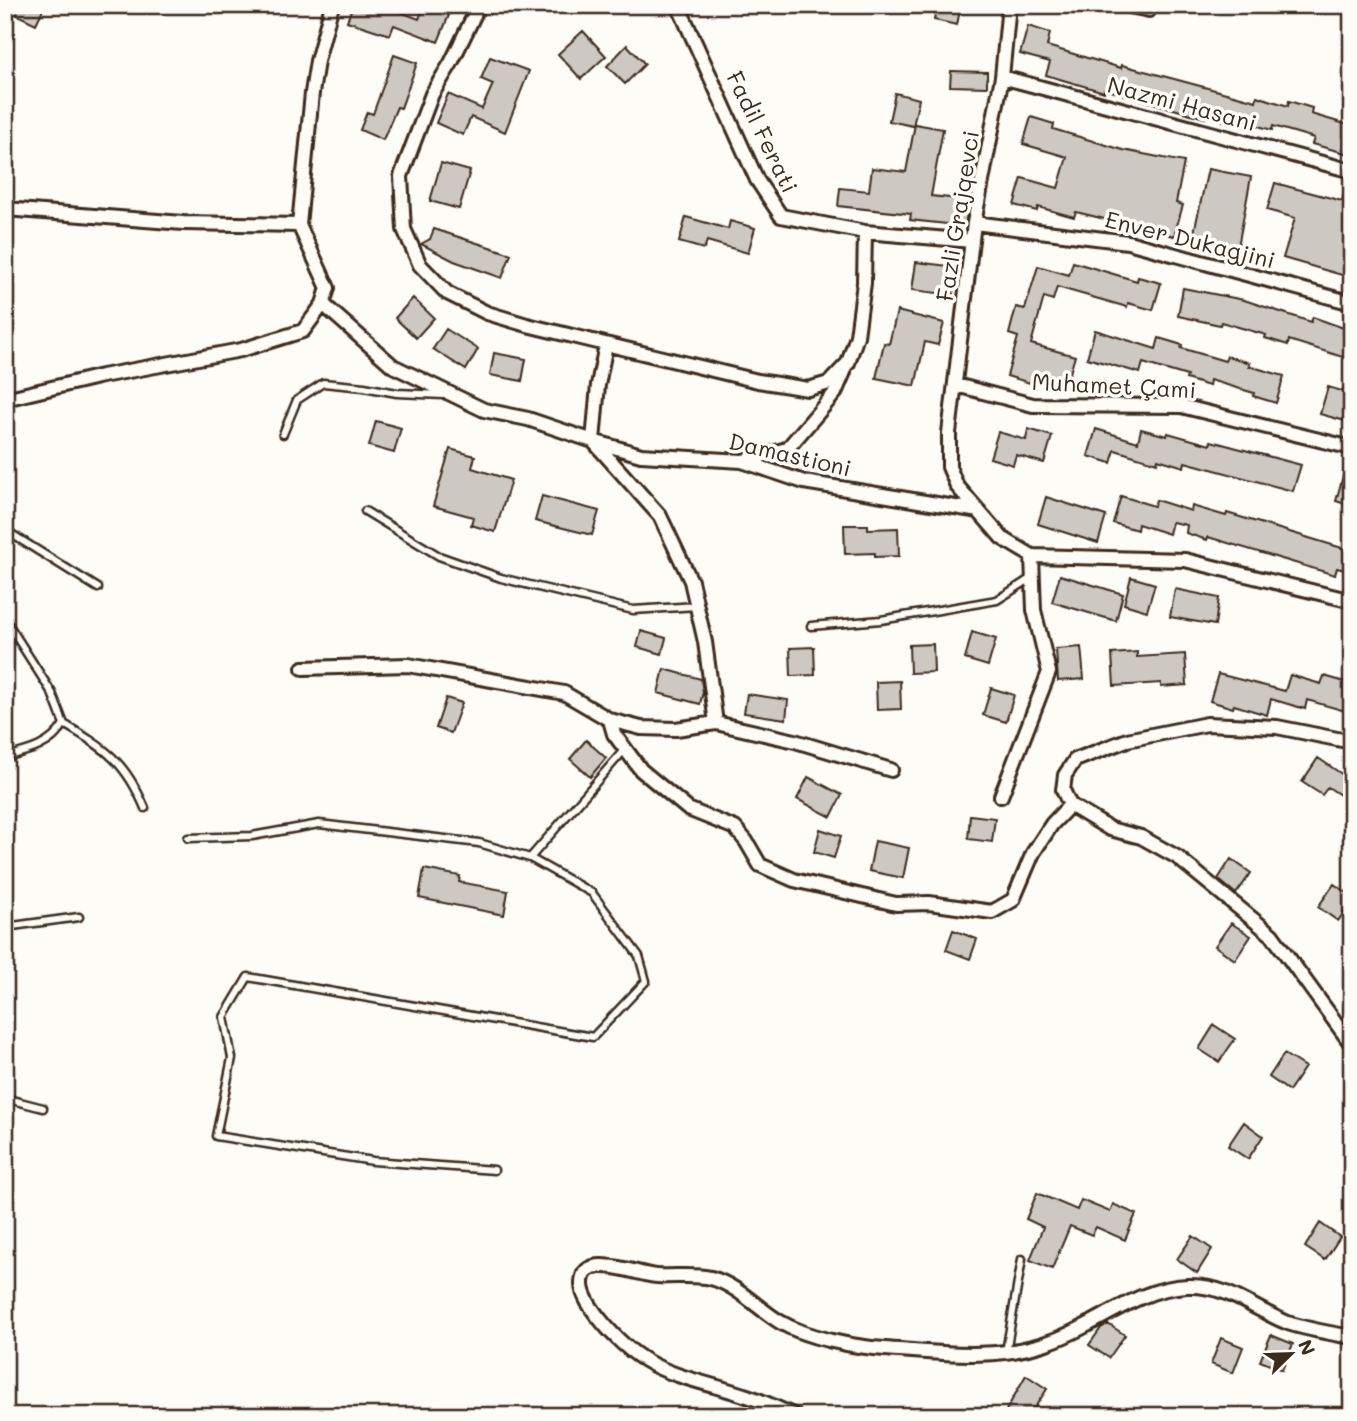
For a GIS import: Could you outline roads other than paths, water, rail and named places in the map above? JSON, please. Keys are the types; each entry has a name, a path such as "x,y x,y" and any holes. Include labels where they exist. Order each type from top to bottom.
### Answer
{"street":[{"path":"5,399 102,376 241,350 303,331 323,304 328,288 299,225 312,93 317,61 332,5"},
{"path":"479,5 451,63 432,94 401,176 404,229 420,265 447,293 487,313 758,381 808,389 829,383 848,363"},
{"name":"Fadil Ferati","path":"678,5 757,180 781,216 866,232 972,241"},
{"name":"Fazli Grajqevci","path":"1009,5 1002,77 974,223 949,433 949,467 957,486 1002,538 1032,556"},
{"path":"1125,5 1149,10"},
{"name":"Nazmi Hasani","path":"1002,77 1352,171"},
{"path":"5,209 183,223 299,225"},
{"name":"Enver Dukagjini","path":"974,223 1128,242 1352,303"},
{"path":"742,461 787,450 835,393 858,336 866,232"},
{"name":"Damastioni","path":"323,304 393,366 484,410 528,419 641,455 742,461 804,482 979,512"},
{"path":"606,345 598,385 593,441 660,516 691,580 705,642 716,723"},
{"name":"Muhamet Çami","path":"956,385 1033,405 1181,406 1352,448"},
{"path":"1001,796 1049,672 1034,610 1032,556 1185,560 1352,601"},
{"path":"303,668 408,665 564,694 610,720 641,728 676,729 716,723 795,741 891,770"},
{"path":"610,720 614,734 641,770 688,809 735,828 760,865 794,880 896,904 929,903 992,912 1003,906 1013,900 1033,853 1052,824 1070,805"},
{"path":"1350,1036 1272,934 1177,857 1141,837 1110,829 1070,805 1063,790 1065,775 1075,760 1127,740 1207,724 1277,727 1352,742"},
{"path":"794,1416 746,1395 677,1376 647,1363 610,1331 592,1309 584,1294 583,1276 588,1269 611,1266 655,1276 709,1278 727,1283 782,1323 813,1335 874,1349 968,1355 1006,1352 1049,1342 1082,1330 1121,1305 1154,1292 1184,1286 1208,1286 1234,1295 1305,1329 1352,1337"}],"lane":[{"path":"283,434 297,400 323,383 397,393 453,395"},
{"path":"365,511 439,556 501,578 633,610 697,606"},
{"path":"5,530 98,588"},
{"path":"811,626 881,620 997,600 1033,577"},
{"path":"5,619 52,693 64,724 104,748 134,781 145,808"},
{"path":"5,757 35,750 57,736 64,724"},
{"path":"530,858 625,749"},
{"path":"187,838 252,836 318,824 480,842 530,858 592,893 639,956 646,981 593,1037 248,977 224,1017 232,1058 216,1136 373,1161 494,1170"},
{"path":"5,926 79,917"},
{"path":"5,1096 43,1108"},
{"path":"1006,1352 1022,1259"}]}
